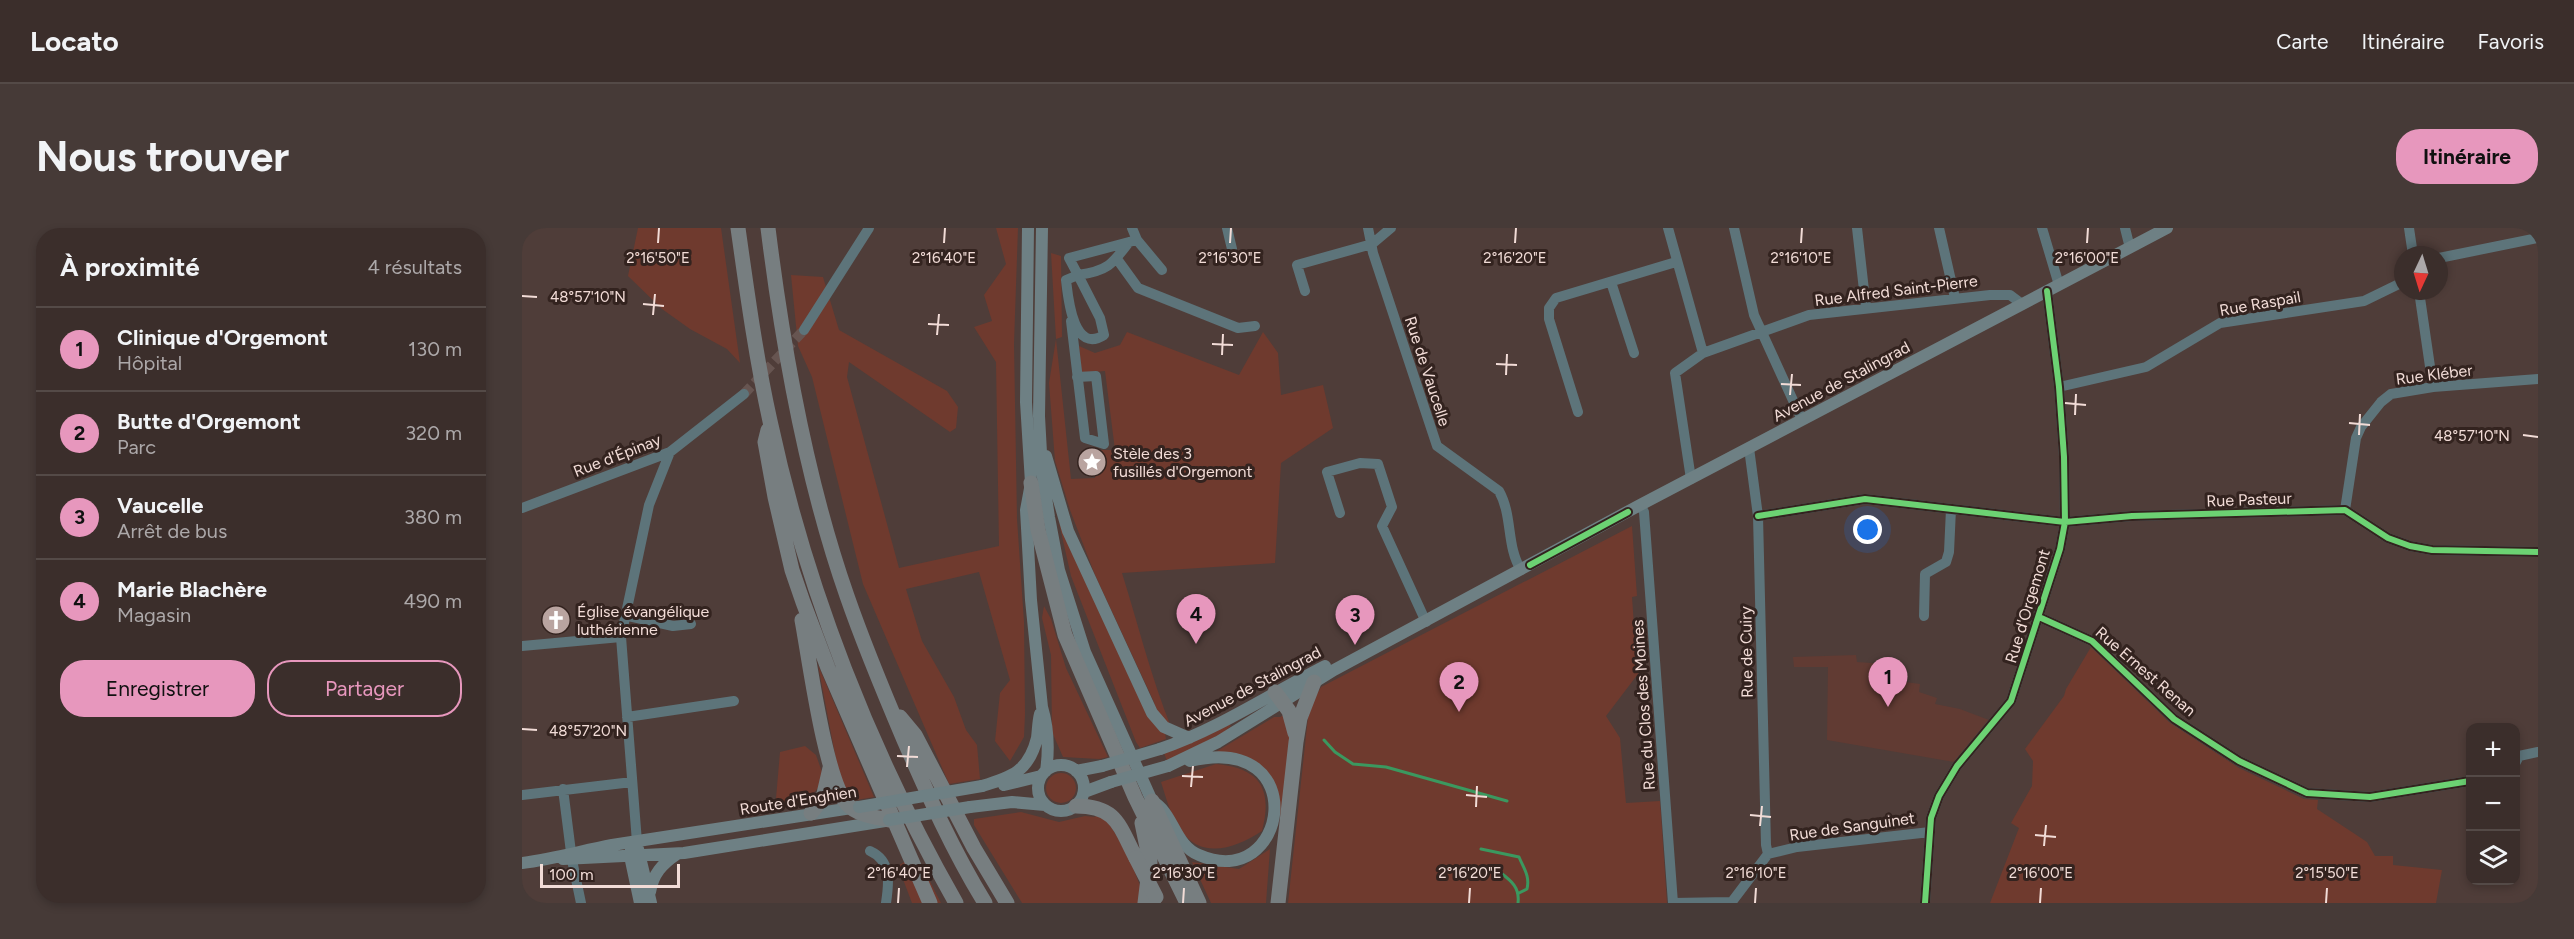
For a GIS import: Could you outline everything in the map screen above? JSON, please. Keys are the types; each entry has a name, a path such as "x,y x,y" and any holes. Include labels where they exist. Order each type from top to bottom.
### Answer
{"highway":[{"path":"738,228 770,421 801,537 826,617 889,776 956,903"},
{"path":"768,228 792,386 821,508 847,595 888,703 962,863 985,903"},
{"path":"770,421 765,442 792,570 828,668 930,903"},
{"path":"1031,483 1038,530 1065,635 1135,797 1187,903"},
{"path":"803,602 800,614 830,765 841,795 861,813 889,820"},
{"path":"1278,903 1296,742 1300,718 1314,682"},
{"path":"1279,697 1289,711 1296,742"},
{"path":"888,703 915,735 974,848 1007,903"},
{"path":"811,813 823,798 830,765"},
{"path":"1135,797 1150,862 1154,901"},
{"path":"1080,799 1107,812 1117,824 1136,858 1154,901"},
{"path":"1152,801 1199,903"},
{"path":"993,879 1014,903"}],"main road":[{"path":"1028,228 1026,402 1031,483 1026,510 1031,600 1042,707 1046,720 1044,773 1038,791 1045,805"},
{"path":"889,820 1012,802 1045,805 1058,811 1066,811 1080,799 1111,782 1168,766 1226,756 1245,761 1263,774 1269,783 1275,806 1272,829 1261,845 1241,858 1218,860 1205,858 1188,848 1171,825 1163,807 1152,801 1085,652 1068,602 1049,517 1040,447 1042,228"},
{"name":"Avenue de Stalingrad","path":"1168,766 1218,742 1279,697 2167,228"},
{"path":"1040,447 1049,460 1058,501 1068,531 1152,713 1164,727 1189,738"},
{"name":"Avenue de Stalingrad","path":"1076,771 1102,766 1189,738 1247,709 1314,682 1424,619"},
{"path":"982,786 1011,777 1022,768 1034,746 1042,707"},
{"path":"1044,773 1060,765 1076,771 1083,782 1080,799"},
{"name":"Route d'Enghien","path":"568,857 679,853 982,786 995,787 1044,773"},
{"name":"Route d'Enghien","path":"522,863 568,857 637,842 811,813 861,813"},
{"path":"637,842 634,856 647,901"},
{"path":"647,901 652,881 658,871 679,853"}],"street":[{"path":"804,330 869,228"},
{"path":"1132,228 1133,241 1162,270"},
{"path":"1227,228 1232,249"},
{"name":"Rue de Vaucelle","path":"1368,228 1437,446 1499,491 1504,503 1512,552 1524,568"},
{"path":"1305,291 1297,265 1372,244 1391,228"},
{"path":"1668,228 1703,353"},
{"path":"1734,228 1754,315 1802,420"},
{"path":"1857,228 1866,308"},
{"path":"1939,228 1955,298"},
{"path":"2042,228 2058,285"},
{"path":"2125,228 2130,248"},
{"path":"2409,228 2412,246"},
{"path":"2448,256 2538,238"},
{"path":"1077,377 1096,376 1104,444 1085,438 1077,377 1066,280 1112,265 1133,241"},
{"path":"1071,317 1080,331 1090,338 1099,338 1104,335 1100,318 1069,258 1133,241"},
{"path":"1117,259 1138,288 1238,328 1255,326"},
{"path":"1578,412 1549,319 1549,308 1556,298 1676,262"},
{"path":"1611,282 1634,353"},
{"name":"Rue Raspail","path":"2059,387 2146,368 2220,323 2364,301 2394,286"},
{"name":"Rue d'Orgemont","path":"1925,903 1931,818 1957,766 2011,701 2056,566 2065,522 2064,457 2059,387 2047,291"},
{"name":"Rue Alfred Saint-Pierre","path":"1691,479 1675,373 1703,353 1809,315 1955,298 2010,295 2022,304"},
{"path":"2420,300 2433,387"},
{"name":"Rue Kléber","path":"2345,510 2356,438 2361,427 2381,402 2391,394 2433,387 2538,379"},
{"name":"Rue d'Épinay","path":"522,508 670,452 744,394"},
{"name":"Rue de Cuiry","path":"1749,448 1758,516 1768,854"},
{"path":"637,842 621,637 649,505 670,452"},
{"path":"1340,513 1327,472 1360,463 1378,464 1392,507 1382,526 1424,619"},
{"name":"Rue Pasteur","path":"1758,516 1865,499 1951,512 2065,522 2132,516 2345,510"},
{"name":"Rue du Clos des Moines","path":"1640,506 1644,512 1673,903"},
{"path":"2345,510 2388,538 2410,546 2432,550 2538,552"},
{"path":"1924,616 1925,574 1946,562 1949,552 1951,512"},
{"path":"624,615 673,626 691,624"},
{"name":"Rue Ernest Renan","path":"2039,617 2092,641 2159,702 2174,719 2239,761 2307,793 2370,797 2466,782"},
{"path":"522,646 621,637"},
{"path":"627,717 734,701"},
{"path":"2520,756 2538,752"},
{"path":"522,795 632,782"},
{"path":"563,789 568,857 581,903"},
{"name":"Rue de Sanguinet","path":"1730,902 1768,854 1797,847 1930,832"},
{"path":"870,851 879,855 887,867 890,881 886,903"},
{"path":"1673,903 1730,902"}],"shaded area":[{"path":"638,228 721,228 740,363 727,349 690,329 662,309 628,276"},
{"path":"996,228 1018,228 1014,344 1017,519 1024,622 1024,737 1010,761 995,741 1000,693 1010,680 979,572 906,589 922,641 954,697 966,730 977,745 980,779 949,784 863,584 812,377 798,346 791,275 823,277 839,330 947,391 958,407 956,428 950,432 849,362 847,377 899,568 999,546 996,362 974,327 992,321 984,295 1006,264"},
{"path":"1051,253 1061,256 1062,337 1056,339"},
{"path":"1127,332 1239,375 1263,332 1278,353 1281,395 1323,385 1333,428 1281,463 1275,563 1122,573 1171,727 1156,713 1154,702 1095,575 1070,510 1055,461 1049,383 1056,339 1071,479 1095,478 1097,450 1115,450 1105,371 1081,373 1079,346 1095,353 1120,345"},
{"path":"1059,523 1166,739 1140,748 1136,742 1071,576"},
{"path":"1632,526 1637,596 1632,597 1634,625 1639,625 1641,670 1606,716 1620,738 1626,803 1660,801 1667,903 1288,903 1309,708 1321,687"},
{"path":"1044,606 1051,619 1066,668 1108,757 1099,759 1063,757 1052,732 1051,655 1042,618"},
{"path":"2091,647 2169,722 2239,768 2304,799 2318,800 2317,809 2367,842 2375,856 2393,856 2393,865 2442,870 2436,903 1990,903 2019,828 2011,823 2032,786 2033,761 2025,749 2064,696"},
{"path":"1856,655 1857,662 1899,665 1898,681 1920,684 1919,692 1937,698 1935,704 1960,709 1989,720 1954,762 1827,740 1828,667 1794,667 1793,657"},
{"path":"818,665 874,797 856,800 842,791"},
{"path":"1286,714 1291,734 1281,820 1275,793 1262,770 1242,756 1214,753 1274,717"},
{"path":"1229,724 1231,726 1215,740 1167,761 1164,753"},
{"path":"805,746 816,755 822,772 818,788 805,803 775,810 780,752"},
{"path":"1216,764 1243,770 1260,783 1266,803 1265,816 1262,831 1252,837 1230,846 1208,848 1188,839 1180,829 1171,813 1161,782"},
{"path":"1061,773 1072,777 1076,788 1072,799 1061,803 1050,799 1046,788 1050,777"},
{"path":"1021,812 1059,822 1085,816 1095,817 1096,813 1106,818 1128,855 1141,888 1138,903 1022,903 974,825 974,819"},
{"path":"1270,849 1266,903 1211,903 1192,862 1239,869"},
{"path":"916,854 941,903 912,903 898,866"}],"waterway":[{"path":"1324,740 1335,752 1353,764 1386,767 1507,801"},
{"path":"1481,849 1519,857 1528,880 1527,889 1519,893"},
{"path":"1497,870 1516,888 1518,903"}],"tunnel":[{"path":"744,394 804,330"}],"cycle path":[{"path":"1925,903 1931,818 1939,796 1957,766 2011,701 2060,549 2065,522 2064,457 2059,387 2047,291"},
{"path":"1758,516 1865,499 2065,522 2132,516 2345,510 2388,538 2410,546 2432,550 2538,552"},
{"path":"1530,565 1628,512"},
{"path":"2039,617 2092,641 2174,719 2239,761 2307,793 2370,797 2466,782"}],"place":[{"name":"Stèle des 3 fusillés d'Orgemont","path":"1092,462"},
{"name":"Église évangélique luthérienne","path":"556,620"},
{"name":"Marie Blachère","path":"1196,644"},
{"name":"Vaucelle","path":"1355,645"},
{"name":"Clinique d'Orgemont","path":"1888,707"},
{"name":"Butte d'Orgemont","path":"1459,712"}]}
